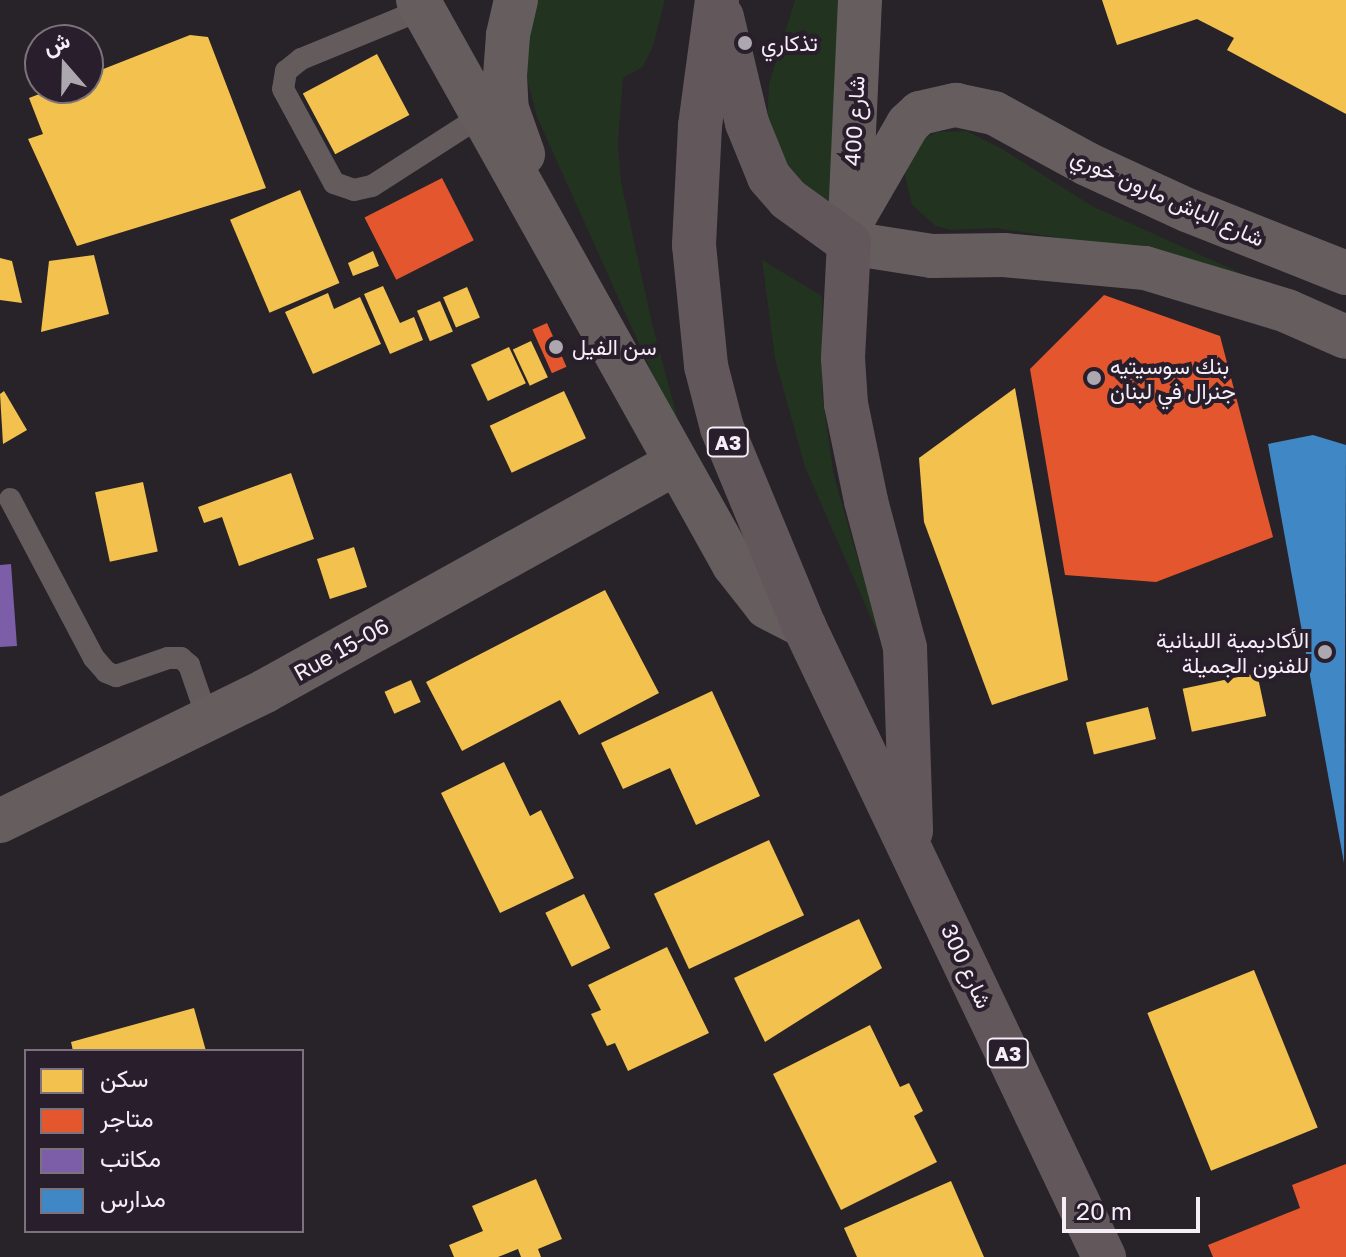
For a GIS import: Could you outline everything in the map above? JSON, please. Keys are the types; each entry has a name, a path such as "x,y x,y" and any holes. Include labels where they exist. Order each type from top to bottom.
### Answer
{"highway":[{"path":"718,0 747,123 769,177 788,199 849,234 843,358 846,404 866,501 905,648 912,850"},
{"name":"A3","path":"718,0 695,186 694,245 706,366 722,428 804,626 912,850"},
{"name":"شارع 300","path":"912,850 1104,1257"}],"main road":[{"path":"516,0 508,35 507,109 569,274"},
{"name":"شارع 400","path":"849,234 860,0"},
{"path":"421,4 674,464 753,591 767,607 804,626"},
{"name":"شارع الباش مارون خوري","path":"849,234 897,141 920,113 956,105 994,113 1087,164 1187,210 1346,273"},
{"path":"849,234 932,256 1004,255 1145,268 1272,306 1346,337"},
{"name":"Rue 15-06","path":"0,821 265,691 674,464"}],"lane":[{"path":"421,4 301,59 286,71 283,89 334,183 354,190 372,186 481,116"},
{"path":"10,499 94,658 106,672 116,676 168,658 181,658 189,665 208,720"}],"green space":[{"path":"535,0 665,0 653,46 643,67 623,78 618,143 621,182 652,323 685,446 537,117 525,71 526,25"},
{"path":"795,0 842,0 828,220 766,145 769,84"},
{"path":"967,131 1004,150 1092,206 1316,307 1073,240 996,228 951,230 936,226 912,205 905,176 908,161 921,140 937,132"},
{"path":"762,260 822,296 822,393 834,476 882,643 805,467 775,359"}],"building: سكن":[{"path":"1102,0 1346,0 1346,114 1227,50 1234,38 1197,19 1117,45"},
{"path":"190,35 208,37 266,188 77,246 28,139 43,134 31,104 104,104 104,69"},
{"path":"377,54 409,115 335,154 303,93"},
{"path":"300,190 339,283 270,313 230,220"},
{"path":"373,251 379,266 353,276 348,263"},
{"path":"94,255 109,314 41,332 49,261"},
{"path":"0,258 12,261 22,303 0,300"},
{"path":"383,286 400,323 414,317 423,340 390,354 364,294"},
{"path":"467,287 480,317 456,328 443,297"},
{"path":"328,293 334,309 360,297 381,344 313,374 285,312"},
{"path":"440,301 453,331 430,341 417,311"},
{"path":"531,341 548,377 530,386 513,349"},
{"path":"509,347 526,383 488,401 471,365"},
{"path":"1015,388 1068,680 992,705 924,522 919,458"},
{"path":"4,391 27,430 3,444 0,394"},
{"path":"564,391 586,438 512,473 490,426"},
{"path":"291,473 314,539 239,566 222,517 204,523 198,507"},
{"path":"143,482 158,551 110,562 95,492"},
{"path":"354,547 367,587 330,599 317,559"},
{"path":"605,590 659,693 579,735 560,700 462,751 426,682"},
{"path":"1257,673 1266,716 1192,732 1183,689"},
{"path":"411,680 421,702 394,714 385,692"},
{"path":"712,691 760,796 696,825 670,768 623,789 601,743"},
{"path":"1148,707 1156,739 1094,755 1086,722"},
{"path":"504,762 530,816 541,810 574,878 500,913 441,793"},
{"path":"769,840 804,915 689,969 654,894"},
{"path":"584,894 610,948 572,967 545,913"},
{"path":"859,919 882,968 765,1042 734,978"},
{"path":"667,947 709,1033 628,1071 615,1043 607,1046 591,1014 601,1010 588,985"},
{"path":"1254,970 1318,1128 1211,1171 1147,1013"},
{"path":"194,1008 205,1049 73,1049 71,1042"},
{"path":"870,1025 900,1087 909,1083 923,1111 914,1116 937,1162 841,1210 773,1074"},
{"path":"536,1179 562,1239 538,1249 541,1257 521,1257 518,1249 498,1257 454,1257 449,1245 483,1231 472,1206"},
{"path":"951,1181 984,1257 857,1257 844,1228"}],"building: متاجر":[{"path":"442,178 474,240 396,280 364,217"},
{"path":"1104,295 1220,336 1273,537 1156,582 1065,575 1030,369"},
{"path":"547,323 567,367 552,373 532,330"},
{"path":"1346,1164 1346,1257 1213,1257 1208,1245 1300,1208 1292,1185"}],"building: مكاتب":[{"path":"11,564 17,646 0,647 0,565"}],"building: مدارس":[{"path":"1313,435 1346,445 1344,863 1268,444"}],"place":[{"name":"تذكاري","path":"745,43"},
{"name":"سن الفيل","path":"556,347"},
{"name":"بنك سوسيتيه جنرال في لبنان","path":"1094,378"},
{"name":"الأكاديمية اللبنانية للفنون الجميلة","path":"1325,652"}]}
